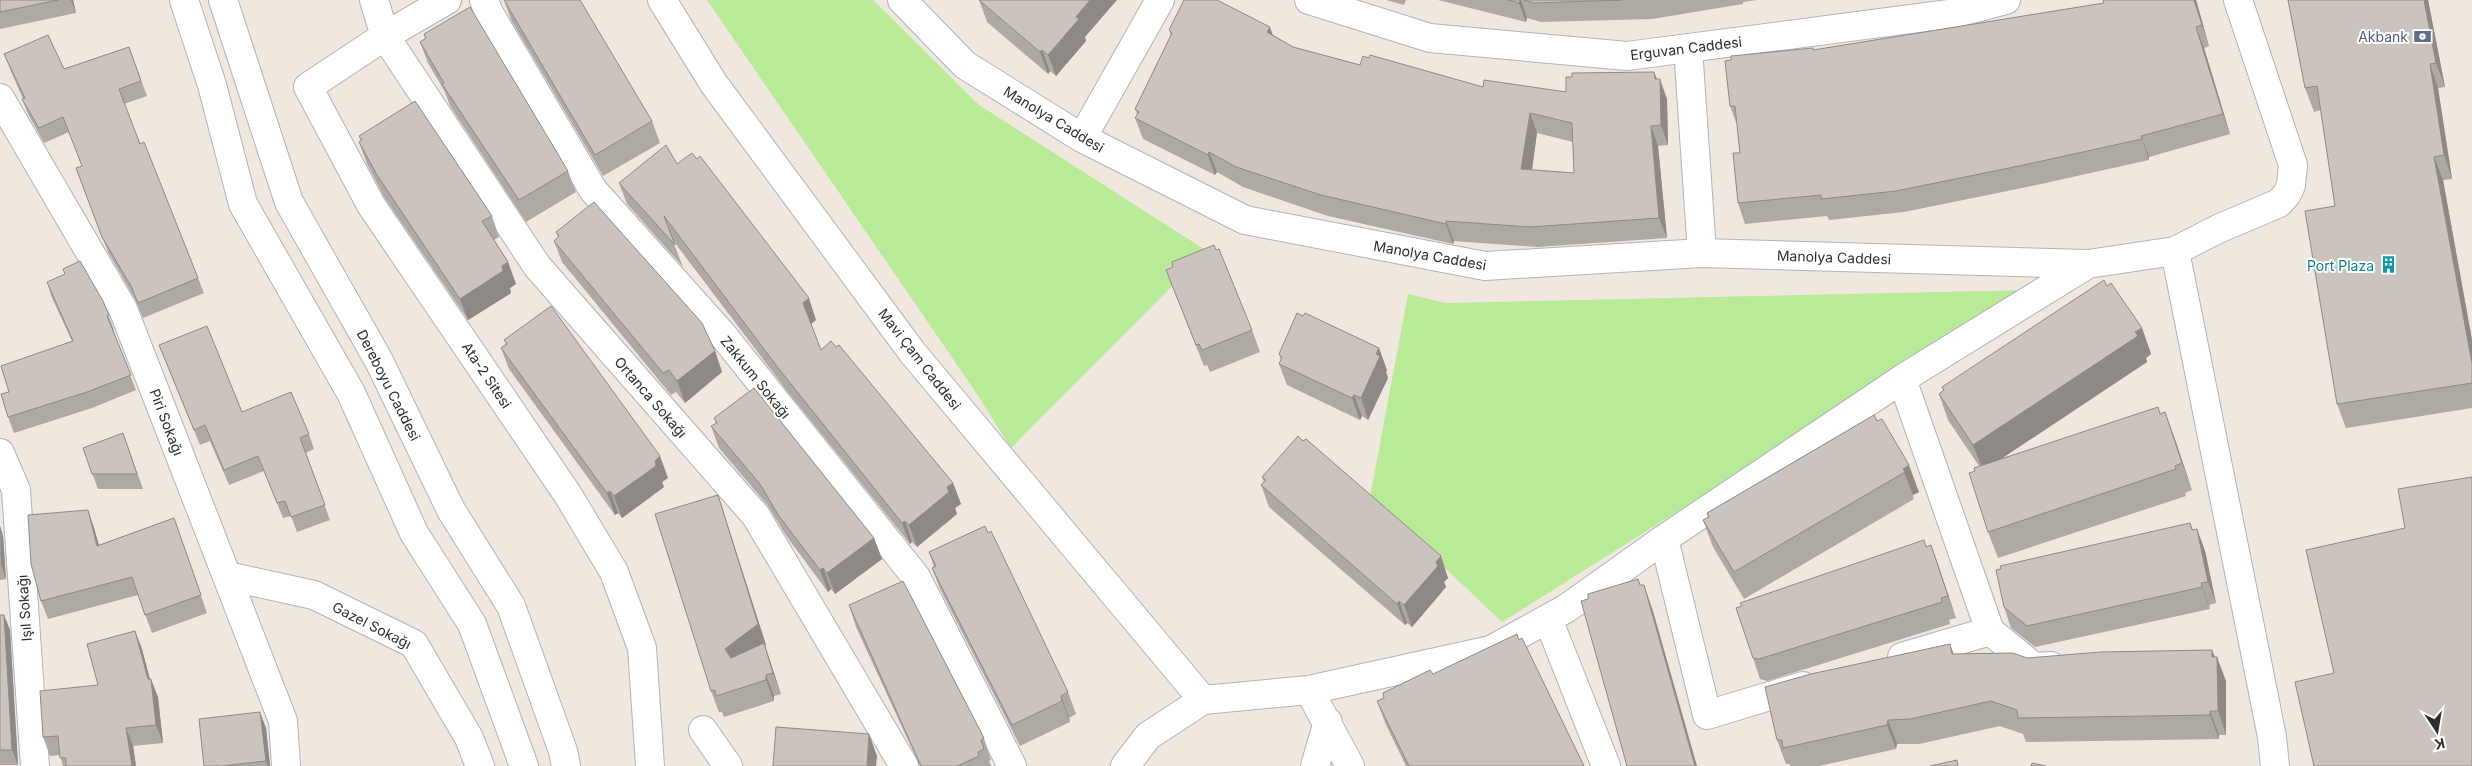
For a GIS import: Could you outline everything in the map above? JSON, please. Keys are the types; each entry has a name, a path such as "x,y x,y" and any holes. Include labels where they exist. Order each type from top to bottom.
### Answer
{"street":[{"path":"184,0 212,85 243,204 351,393 414,533 472,624 524,766"},
{"name":"Dereboyu Caddesi","path":"223,0 289,202 379,361 451,510 511,606 564,750 566,766"},
{"path":"374,0 385,36"},
{"name":"Ata-2 Sitesi","path":"447,0 385,36 308,87 371,205 568,494 614,572 642,648 650,766"},
{"name":"Zakkum Sokağı","path":"484,0 489,13 593,190 722,334 916,577 1012,766"},
{"name":"Mavi Çam Caddesi","path":"662,0 714,84 912,352 1203,700"},
{"name":"Manolya Caddesi","path":"902,0 965,65 1082,138 1244,220 1485,266 1702,253 2088,264"},
{"path":"1082,138 1160,0"},
{"name":"Erguvan Caddesi","path":"1309,0 1430,38 1627,56 1956,13 2006,0"},
{"path":"1125,766 1148,736 1203,700 1309,690 1491,650 1567,608 1664,539 1902,379 2088,264 2175,252 2218,229 2279,203 2287,194 2293,165 2238,0"},
{"name":"Ortanca Sokağı","path":"385,36 537,266 756,516 904,766"},
{"path":"1688,48 1702,253"},
{"name":"Piri Sokağı","path":"0,98 123,309 284,721 286,766"},
{"path":"2175,252 2272,737 2274,766"},
{"path":"1902,379 1990,631 2034,668 2072,664"},
{"name":"Işıl Sokağı","path":"0,453 16,490 35,766"},
{"path":"1664,539 1707,715 1829,679"},
{"name":"Gazel Sokağı","path":"227,576 314,595 414,644 469,738 480,766"},
{"path":"1548,619 1606,766"},
{"path":"1876,665 1990,631"},
{"path":"1309,690 1328,722 1350,766"},
{"path":"1315,766 1328,722"},
{"path":"703,730 728,766"}],"green space":[{"path":"707,0 873,0 979,105 1207,251 1011,448 975,391"},
{"path":"2029,290 1502,622 1370,497 1408,294 1446,303"}],"building":[{"path":"0,0 58,0 0,12"},
{"path":"504,0 580,0 652,121 595,155"},
{"path":"979,0 1090,0 1076,17 1079,19 1048,55 1042,50 1040,52"},
{"path":"1184,0 1217,0 1270,27 1267,32 1293,47 1360,65 1363,56 1369,58 1370,55 1483,87 1484,80 1566,92 1566,77 1572,77 1572,73 1654,72 1655,79 1660,79 1661,125 1651,126 1659,218 1530,227 1446,221 1446,224 1321,195 1236,167 1209,152 1208,155 1135,118 1139,112 1135,109 1172,33 1169,30","holes":["1530,113 1572,123 1574,173 1521,169"]},
{"path":"1508,0 1520,0 1519,3"},
{"path":"1524,0 1622,0 1534,3"},
{"path":"2103,0 2194,0 2202,25 2196,27 2223,114 2141,136 2142,139 1896,191 1821,199 1821,195 1738,203 1733,153 1740,153 1735,106 1730,106 1725,61 1731,60 1731,56 1813,48 1813,50 2104,3"},
{"path":"2288,0 2424,0 2436,63 2430,64 2444,155 2434,157 2472,363 2472,383 2337,404 2305,211 2335,206 2317,86 2305,88"},
{"path":"470,7 568,171 519,200 442,84 444,83 420,42 426,38 424,34"},
{"path":"48,35 64,69 129,47 141,81 119,89 140,144 144,142 198,278 138,303 131,286 102,237 76,168 82,166 63,117 39,128 22,99 25,98 4,54"},
{"path":"415,101 492,216 482,221 508,262 502,266 503,271 460,299 377,175 359,142 362,140 359,136"},
{"path":"666,145 677,164 692,153 697,159 700,156 809,298 803,303 821,350 831,341 836,347 839,345 953,483 947,487 949,492 909,525 905,521 902,523 779,369 664,216 675,245 619,183"},
{"path":"594,202 702,323 715,351 677,381 669,370 663,373 554,241 559,236 556,232"},
{"path":"1214,245 1216,250 1219,249 1252,330 1202,350 1199,344 1196,345 1166,270 1173,267 1172,262"},
{"path":"80,261 103,301 109,315 107,316 131,375 87,392 8,417 1,394 9,392 1,366 73,341 47,282 65,274 63,269"},
{"path":"2104,280 2107,286 2111,283 2142,328 2135,332 2138,336 1973,445 1939,394 1944,390 1942,387"},
{"path":"551,306 660,456 655,461 656,466 614,496 610,491 607,493 501,348 507,344 504,340"},
{"path":"1297,313 1303,316 1305,313 1379,348 1376,354 1380,356 1361,398 1354,395 1352,398 1279,364 1282,357 1279,354"},
{"path":"207,326 242,412 291,392 309,434 300,438 325,505 291,517 285,501 277,503 258,456 224,470 205,425 194,430 159,345"},
{"path":"754,388 874,538 827,573 823,568 820,570 779,516 760,484 711,426 717,423 714,418"},
{"path":"2158,407 2160,414 2165,412 2182,463 2175,466 2176,469 1988,532 1969,473 1975,471 1974,468"},
{"path":"1874,415 1877,421 1882,419 1909,465 1903,469 1905,472 1734,572 1703,520 1709,517 1707,513"},
{"path":"123,433 137,474 92,474 83,448"},
{"path":"1298,436 1303,441 1306,439 1441,556 1436,562 1438,566 1404,605 1399,601 1397,604 1261,485 1266,480 1262,477"},
{"path":"2472,477 2472,766 2314,766 2295,682 2334,673 2306,550 2405,528 2398,489"},
{"path":"718,495 758,624 725,649 731,658 764,643 773,673 766,675 766,680 716,696 715,690 711,691 655,514"},
{"path":"88,510 97,546 174,518 201,595 145,615 132,577 41,601 31,564 28,515"},
{"path":"2190,523 2192,530 2197,529 2208,582 2201,583 2202,587 2027,626 2004,607 1996,570 2001,569 2000,566"},
{"path":"985,526 988,533 991,531 1068,692 1061,696 1062,701 1012,725 932,568 936,566 929,552"},
{"path":"1924,540 1926,547 1931,545 1948,596 1941,598 1942,602 1759,659 1753,658 1736,608 1742,606 1740,603"},
{"path":"1638,579 1640,585 1644,585 1695,766 1627,766 1581,601 1588,599 1588,594"},
{"path":"903,581 984,738 981,740 984,749 978,752 979,756 957,766 921,766 849,605"},
{"path":"0,615 4,615 12,750 0,750"},
{"path":"135,631 148,679 151,679 156,725 126,728 132,766 66,766 66,758 60,758 58,736 43,737 40,691 98,685 87,644"},
{"path":"1517,634 1519,640 1522,638 1584,766 1409,766 1377,701 1384,698 1383,693 1430,670 1433,674"},
{"path":"1950,644 1952,654 2013,653 2027,658 2101,652 2212,650 2212,657 2217,657 2218,711 2210,711 2210,715 2018,718 2017,710 1991,701 1910,719 1888,720 1887,725 1783,748 1782,740 1777,740 1765,687 1811,674"},
{"path":"260,712 266,761 204,766 199,719"},
{"path":"776,727 869,734 867,766 773,766"},
{"path":"1957,760 1958,766 1930,766"},
{"path":"2032,763 2046,766 2031,766"}],"place":[{"name":"Akbank","path":"2422,36"},
{"name":"Port Plaza","path":"2388,265"}]}
